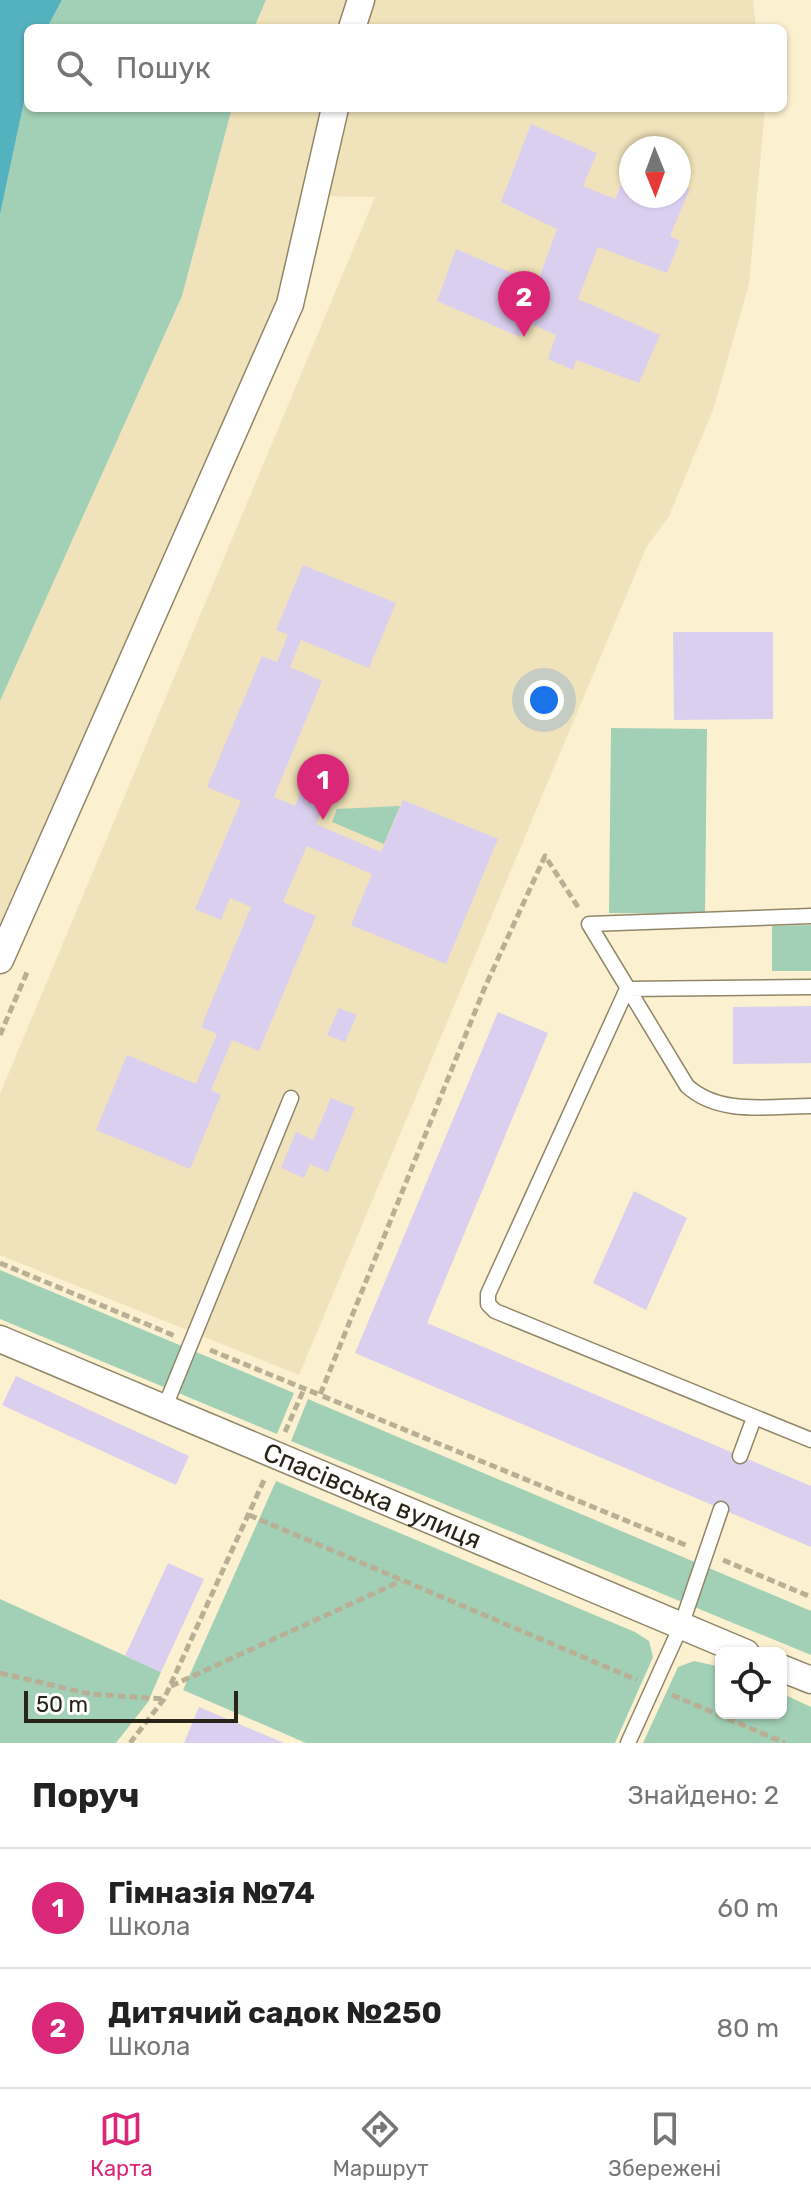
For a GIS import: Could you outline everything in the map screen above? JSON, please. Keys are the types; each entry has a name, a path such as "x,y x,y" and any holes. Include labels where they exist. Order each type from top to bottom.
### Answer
{"street":[{"path":"353,24 361,0"},
{"path":"0,960 290,304 334,112"},
{"name":"Спасівська вулиця","path":"0,1339 732,1647"},
{"path":"787,1670 811,1680"}],"lane":[{"path":"811,916 589,924 687,1086 702,1100 723,1106 811,1106"},
{"path":"627,989 811,987"},
{"path":"627,989 488,1294 488,1304 495,1311 811,1440"},
{"path":"164,1409 291,1098"},
{"path":"740,1456 754,1418"},
{"path":"628,1743 681,1626 721,1509"}],"path":[{"path":"0,1263 320,1395"},
{"path":"130,1743 171,1686 304,1389"},
{"path":"249,1515 785,1743"},
{"path":"171,1686 402,1580"},
{"path":"0,1673 90,1694 164,1699"}],"shaded area":[{"path":"266,0 753,0 756,24 256,24"},
{"path":"231,112 765,112 749,284 713,410 669,516 647,546 299,1375 0,1255 0,1094 375,197 317,196 290,304 0,960 0,701 182,296"}],"green space":[{"path":"62,0 266,0 256,24 49,24"},
{"path":"24,102 24,112 231,112 182,296 0,701 0,215"},
{"path":"611,728 707,729 705,914 609,913"},
{"path":"400,806 384,844 332,822 337,809"},
{"path":"811,925 811,971 772,971 772,926"},
{"path":"0,1270 294,1393 277,1434 0,1319"},
{"path":"308,1399 811,1611 811,1655 291,1441"},
{"path":"276,1481 635,1632 649,1641 653,1657 615,1743 306,1743 183,1690"},
{"path":"0,1599 161,1672 148,1702 116,1743 0,1743"},
{"path":"694,1661 715,1666 715,1719 787,1719 787,1696 811,1707 811,1743 643,1743 678,1667"}],"water":[{"path":"0,0 62,0 49,24 24,24 24,102 0,215"}],"building":[{"path":"531,124 597,153 583,186 615,199 619,190 619,208 682,208 670,236 680,241 667,273 598,247 578,299 660,335 639,383 576,360 573,370 548,359 556,335 526,322 520,337 437,301 456,249 537,284 557,229 501,202"},
{"path":"303,565 396,603 369,668 301,640 290,667 322,681 274,797 295,806 304,784 329,795 316,824 381,852 403,800 498,839 446,964 351,925 372,874 307,846 283,902 316,916 259,1051 232,1040 211,1090 221,1095 190,1169 96,1130 127,1055 196,1084 217,1034 201,1027 251,907 230,898 221,920 195,909 241,801 207,787 262,656 277,662 288,635 276,630"},
{"path":"673,632 773,632 773,719 674,720"},
{"path":"811,1006 811,1063 733,1064 733,1007"},
{"path":"339,1008 357,1015 345,1042 327,1035"},
{"path":"498,1012 548,1033 427,1323 811,1486 811,1547 355,1353"},
{"path":"331,1098 355,1108 328,1172 310,1164 304,1178 281,1168 296,1132 313,1140"},
{"path":"634,1191 687,1218 646,1310 593,1283"},
{"path":"16,1376 189,1456 176,1485 2,1405"},
{"path":"168,1563 204,1579 161,1672 125,1656"},
{"path":"199,1707 284,1743 184,1743"}],"place":[{"name":"Дитячий садок №250","path":"524,337"},
{"name":"Гімназія №74","path":"323,820"}]}
